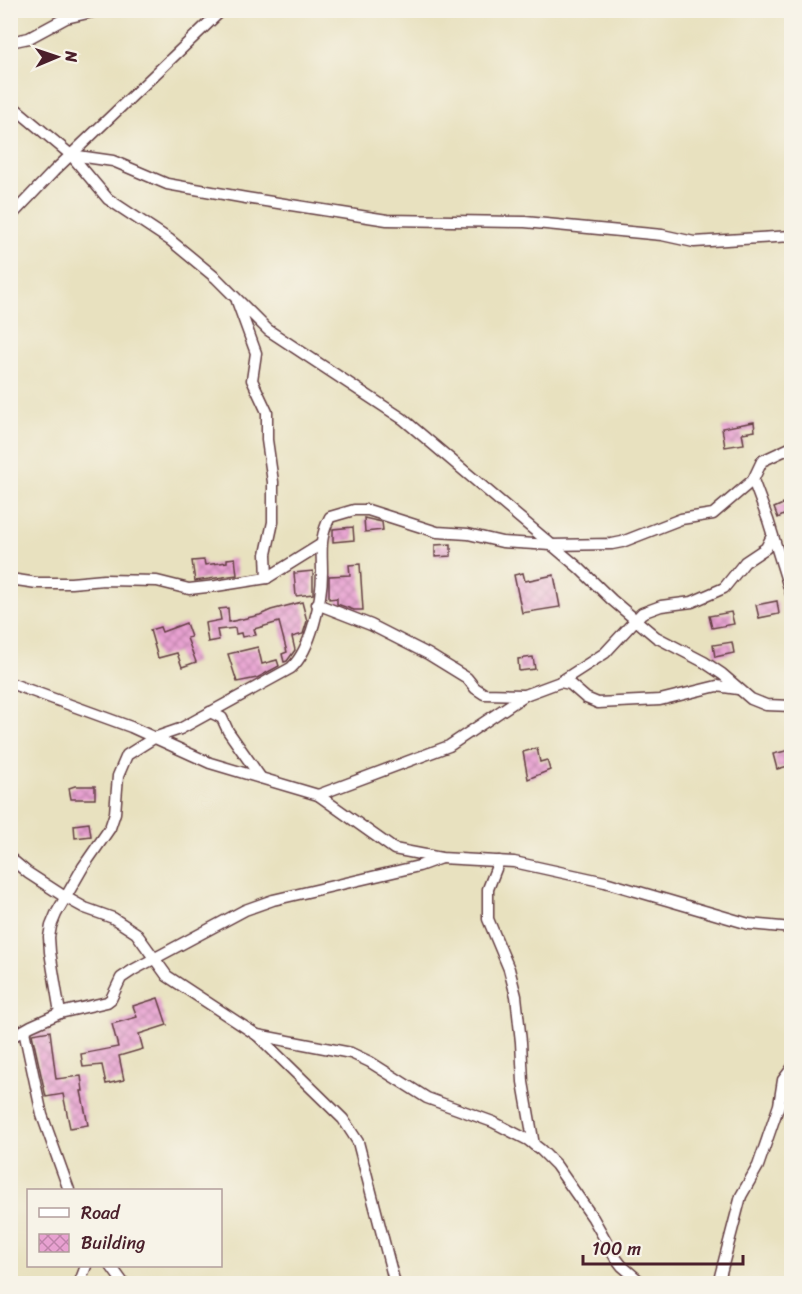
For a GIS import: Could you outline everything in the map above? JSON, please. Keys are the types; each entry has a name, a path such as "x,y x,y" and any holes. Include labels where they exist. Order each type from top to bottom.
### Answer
{"street":[{"path":"10,42 29,38 66,18 101,10"},
{"path":"10,216 222,10"},
{"path":"10,105 71,155 108,200 170,240 216,278 268,330 403,419 656,637 704,662 752,699 766,705 792,706"},
{"path":"71,155 113,161 167,184 387,220 525,222 662,235 694,242 792,236"},
{"path":"236,298 256,353 252,380 267,412 267,440 273,482 273,522 266,554 267,578"},
{"path":"60,1013 49,937 56,914 65,897 110,828 116,813 116,790 123,761 131,751 154,738 180,729 291,668 297,662 309,639 317,604 322,573 320,545 330,517 360,509 437,532 468,534 502,542 551,545 612,544 681,519 705,517 720,509 753,480 762,461 792,447"},
{"path":"753,480 792,597"},
{"path":"318,795 449,746 525,695 560,682 605,653 636,619 650,609 692,602 724,588 742,564 766,548 772,536"},
{"path":"10,579 37,583 157,581 189,589 267,578 320,545"},
{"path":"757,555 778,557"},
{"path":"317,604 371,625 428,654 467,678 484,694 525,695"},
{"path":"560,682 570,684 586,698 598,703 660,700 717,686 728,679"},
{"path":"10,683 91,711 192,756 318,795 394,849 441,858 499,861 605,882 749,924 792,928"},
{"path":"717,686 738,689"},
{"path":"222,718 226,703"},
{"path":"210,712 222,718 232,737 262,778"},
{"path":"10,858 28,873 65,897 127,926 136,933 167,976 256,1035 343,1119 360,1148 395,1284"},
{"path":"10,1038 60,1013 107,1002 111,999 121,978 153,958 238,913 273,900 419,866 441,858"},
{"path":"499,861 488,889 488,919 509,969 516,996 522,1042 522,1082 534,1145"},
{"path":"24,1031 42,1115 68,1189"},
{"path":"256,1035 351,1053 427,1098 493,1122 534,1145 556,1166 593,1218 622,1266 643,1284"},
{"path":"718,1284 741,1196 758,1166 779,1105 783,1080 792,1068"},
{"path":"79,1284 86,1267"},
{"path":"112,1267 124,1284"}],"building":[{"path":"754,422 755,431 742,433 744,444 725,447 722,428"},
{"path":"792,500 791,511 778,518 774,508"},
{"path":"364,518 382,522 383,530 365,532"},
{"path":"353,527 354,540 333,542 333,529"},
{"path":"451,544 451,556 435,557 435,545"},
{"path":"235,558 237,575 195,581 192,561 204,560 205,565 227,562 227,559"},
{"path":"360,564 363,610 354,610 337,604 337,598 329,599 329,576 350,575 349,565"},
{"path":"313,571 313,594 296,596 294,573"},
{"path":"523,573 525,581 554,575 560,607 522,613 514,575"},
{"path":"777,601 779,614 759,618 756,605"},
{"path":"302,602 307,621 303,634 292,637 295,650 287,661 284,662 282,654 287,652 279,622 254,629 256,635 242,637 241,633 236,634 235,628 217,630 219,640 208,642 205,623 221,620 219,609 228,608 229,622"},
{"path":"731,612 734,624 712,628 709,616"},
{"path":"186,623 191,637 187,638 196,662 182,667 177,653 158,658 150,630 160,627 162,632"},
{"path":"732,642 734,653 715,657 713,645"},
{"path":"258,647 262,664 277,660 279,666 257,678 237,682 228,654"},
{"path":"533,657 535,669 519,671 518,659"},
{"path":"537,748 540,762 547,760 550,770 528,779 523,752"},
{"path":"790,750 792,765 777,769 773,754"},
{"path":"95,786 95,799 71,799 69,788"},
{"path":"89,823 91,836 75,838 74,825"},
{"path":"158,998 167,1025 139,1034 143,1049 119,1056 124,1080 106,1084 102,1065 83,1067 81,1054 118,1047 112,1024 137,1017 133,1006"},
{"path":"50,1031 56,1079 81,1076 83,1091 81,1091 88,1125 70,1128 63,1094 46,1097 32,1034"}]}
